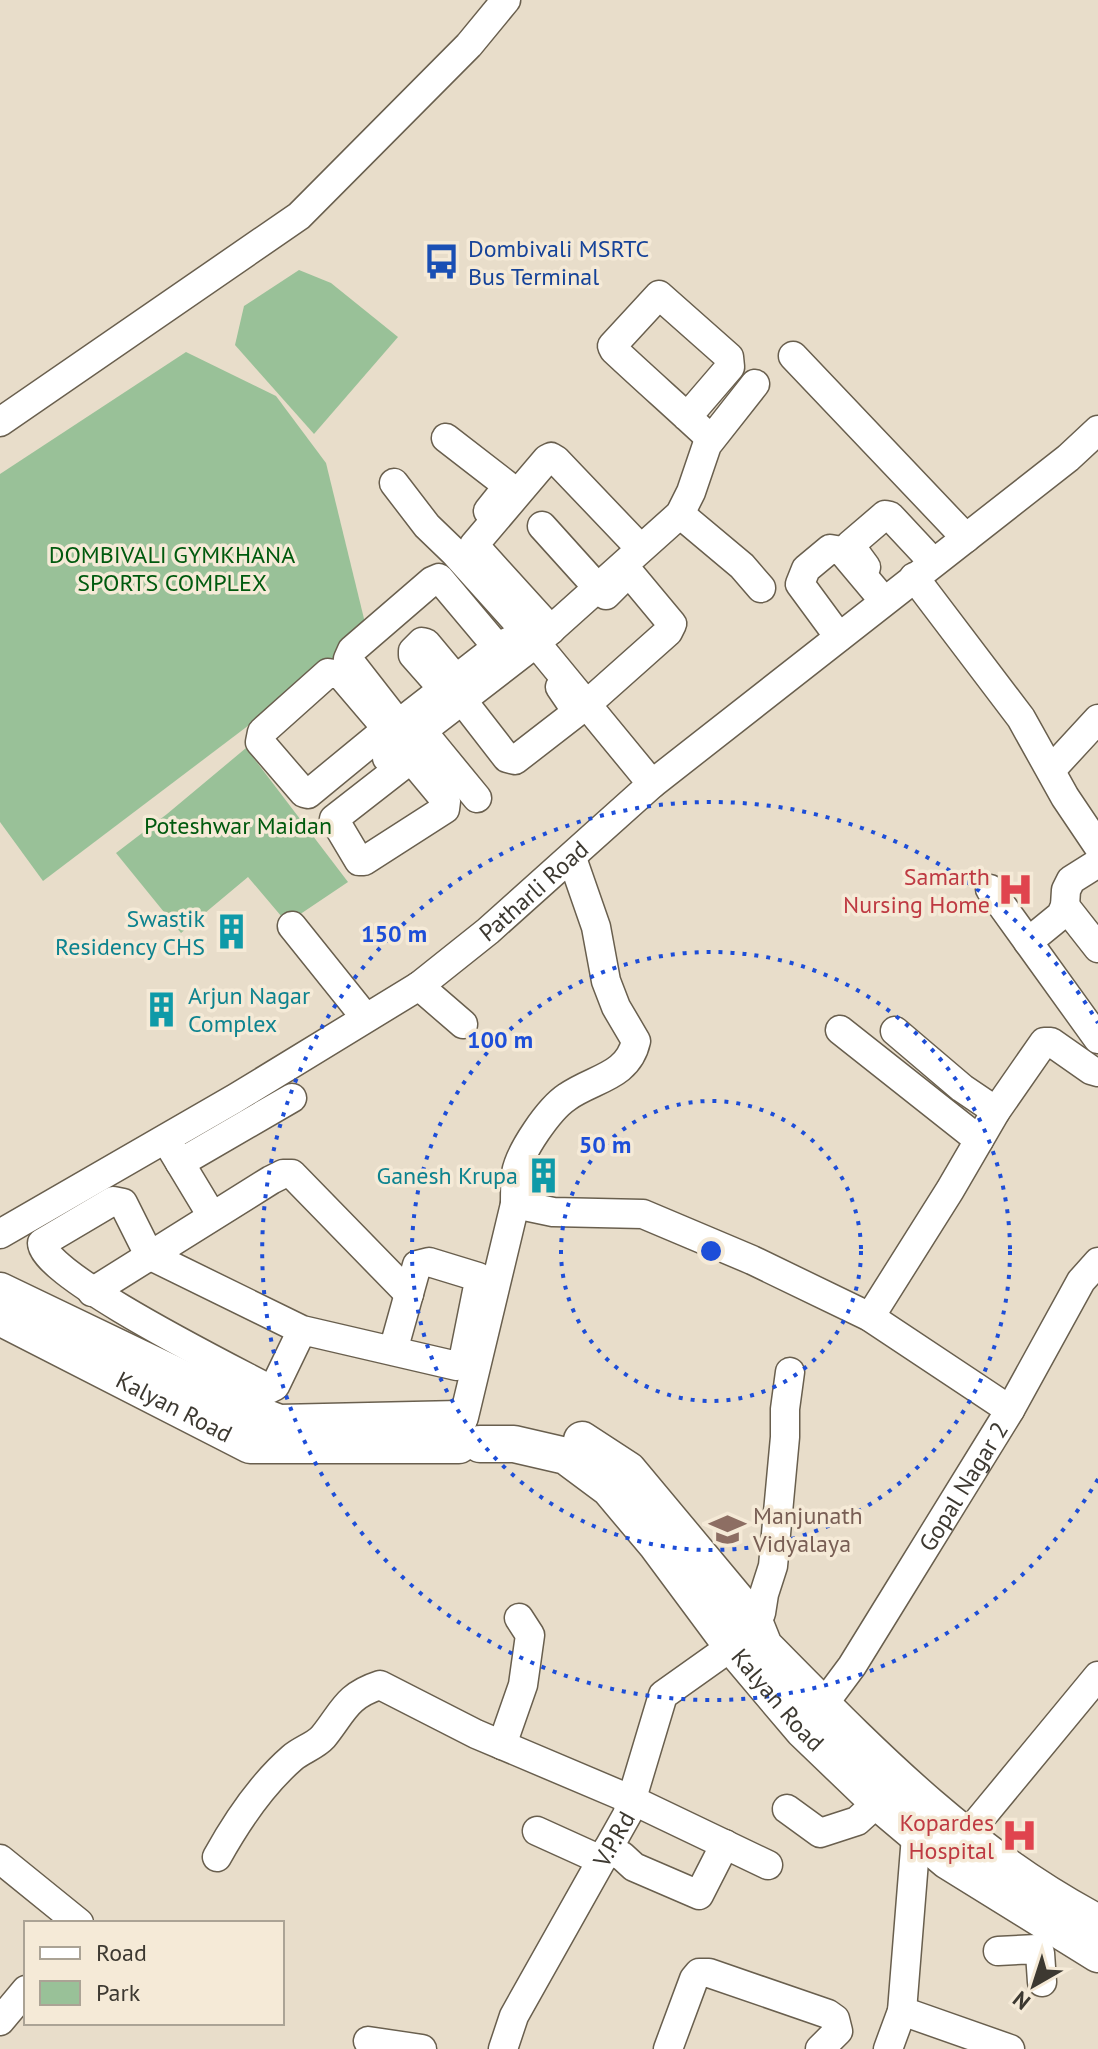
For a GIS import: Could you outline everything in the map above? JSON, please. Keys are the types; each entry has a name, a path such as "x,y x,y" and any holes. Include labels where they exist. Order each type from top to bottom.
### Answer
{"main road":[{"name":"Kalyan Road","path":"0,1291 279,1423 469,1429"},
{"name":"Kalyan Road","path":"0,1317 250,1445 529,1423 575,1436 628,1470 743,1633 803,1730 916,1836 1044,1938 1098,1954"},
{"name":"Kalyan Road","path":"743,1633 764,1646 889,1771 965,1837 1098,1923"}],"street":[{"path":"0,422 299,216 469,45 506,0"},
{"path":"793,356 966,538"},
{"path":"499,682 592,590 633,542 680,514 711,439 755,384"},
{"path":"687,417 711,439"},
{"name":"Patharli Road","path":"0,1234 419,986 572,858 652,784 1068,458 1098,430"},
{"path":"446,438 508,486 454,552"},
{"path":"633,542 551,457 474,545 548,631 586,705 652,784"},
{"path":"394,483 427,526 454,552 548,631"},
{"path":"680,514 742,566 761,588"},
{"path":"887,599 850,548 852,542 881,516 890,516 1021,718 1098,846"},
{"path":"542,526 592,590"},
{"path":"839,637 800,584 806,569 830,549 842,551 887,599"},
{"path":"586,705 668,632 672,624 629,575 592,590"},
{"path":"458,701 511,761 577,712 577,708 540,663 458,701 398,721 348,659 348,655 439,578 497,647"},
{"path":"310,817 411,742 458,701 497,647 548,631"},
{"path":"411,742 308,794 269,752 260,737 328,673 334,673 341,675 411,742 477,798"},
{"path":"1051,770 1098,719"},
{"path":"302,1330 275,1386 269,1389 92,1292 41,1248 45,1239 119,1200 149,1255 302,1330 457,1366 463,1361 478,1325 515,1204 517,1171 526,1149 567,1097 617,1071 632,1056 636,1041 616,1007 606,981 596,927 572,858"},
{"path":"1028,942 1057,920 1065,906 1068,885 1098,863"},
{"path":"990,889 1091,1029 1055,1045"},
{"path":"1065,906 1098,948"},
{"path":"292,926 365,1017"},
{"path":"419,986 463,1024"},
{"path":"840,1030 979,1140"},
{"path":"895,1031 962,1088 996,1111"},
{"path":"870,1317 996,1111 1044,1042 1055,1045 1098,1072"},
{"path":"180,1163 292,1098"},
{"path":"214,1110 227,1135"},
{"path":"165,1138 212,1216"},
{"path":"92,1292 271,1180 283,1174 292,1174 409,1294"},
{"path":"515,1204 553,1212 643,1214 752,1260 870,1317 1010,1410"},
{"path":"393,1351 417,1265 422,1262 473,1274 479,1281 478,1325 469,1429"},
{"name":"Gopal Nagar 2","path":"823,1705 852,1666 1093,1281"},
{"path":"743,1633 761,1613 773,1566 790,1372"},
{"path":"502,1745 523,1685 530,1635 519,1618"},
{"name":"V.P.Rd","path":"503,2049 514,2016 627,1815 663,1695 743,1633"},
{"path":"965,1837 1098,1676"},
{"path":"217,1857 240,1816 292,1758 321,1740 342,1708 360,1691 380,1685 476,1734 632,1800 768,1865"},
{"path":"787,1809 820,1833 857,1821 878,1802"},
{"path":"537,1831 604,1855 622,1856 634,1867 699,1895 725,1844"},
{"path":"888,2049 902,2011 916,1836"},
{"path":"0,1859 77,1921"},
{"path":"998,1951 1044,1938"},
{"path":"1042,1982 1040,1953 1044,1938"},
{"path":"668,2049 699,1973 709,1973 828,2014 835,2019 838,2031 820,2049"},
{"path":"0,2021 24,1992"},
{"path":"902,2011 1010,2049"},
{"path":"368,2041 422,2049"}],"green space":[{"path":"299,270 331,283 398,337 314,434 235,345 244,306"},
{"name":"DOMBIVALI GYMKHANA SPORTS COMPLEX","path":"186,352 276,396 326,463 368,635 43,881 0,822 0,474"},
{"name":"Poteshwar Maidan","path":"246,748 348,882 287,923 248,877 181,933 116,853"}],"place":[{"name":"Dombivali MSRTC Bus Terminal","path":"442,262"},
{"name":"Samarth Nursing Home","path":"1016,890"},
{"name":"Swastik Residency CHS","path":"231,932"},
{"name":"Arjun Nagar Complex","path":"162,1009"},
{"name":"Ganesh Krupa","path":"544,1175"},
{"name":"Manjunath Vidyalaya","path":"727,1529"},
{"name":"Kopardes Hospital","path":"1020,1836"}]}
